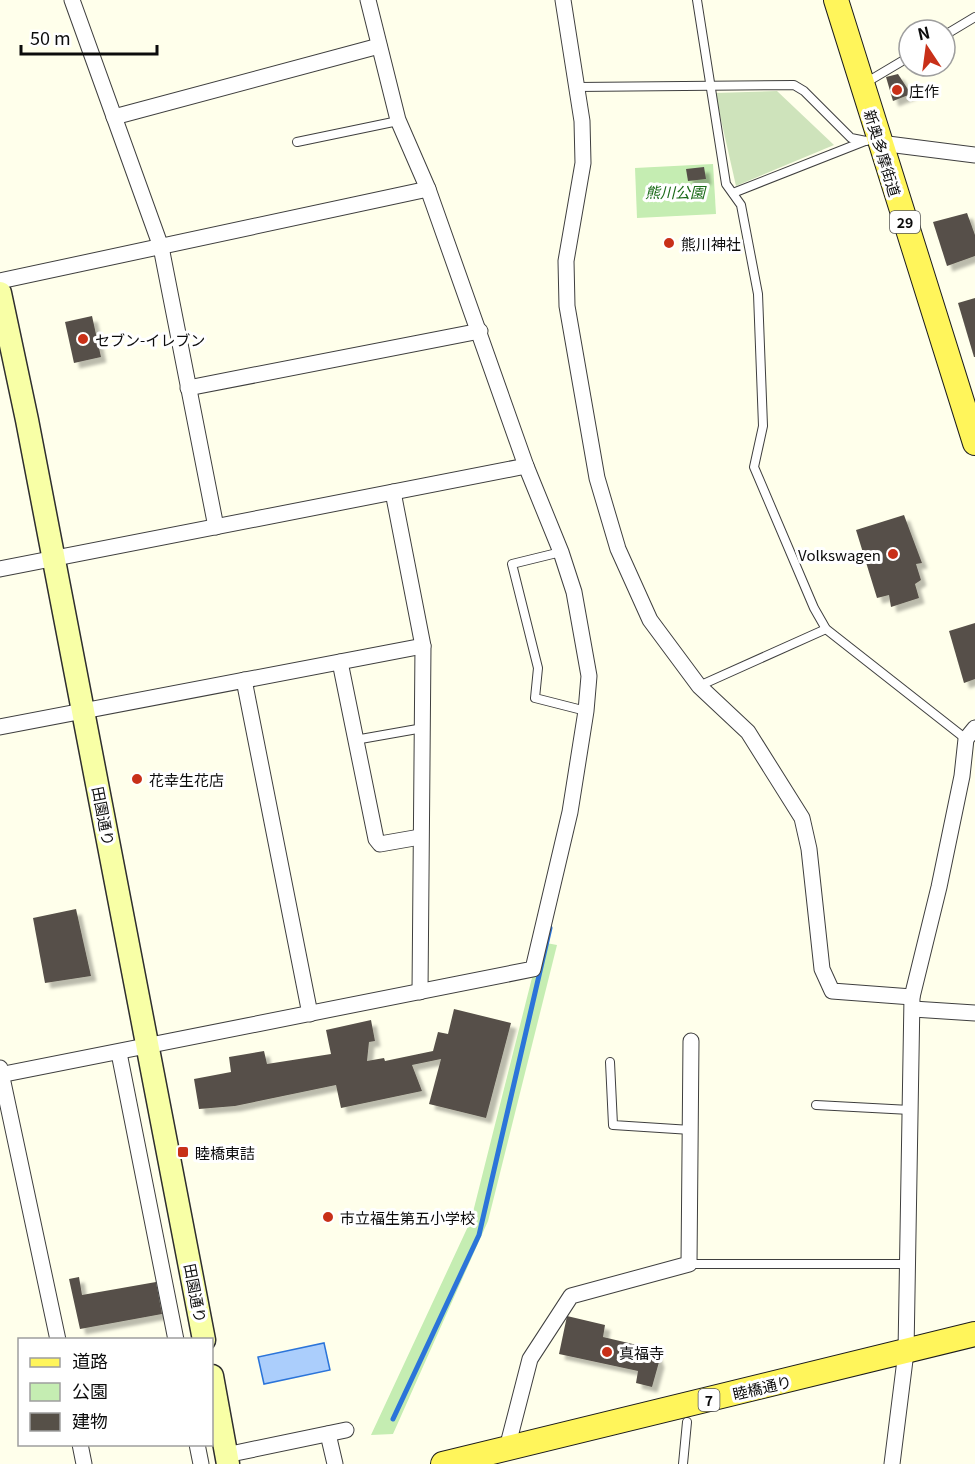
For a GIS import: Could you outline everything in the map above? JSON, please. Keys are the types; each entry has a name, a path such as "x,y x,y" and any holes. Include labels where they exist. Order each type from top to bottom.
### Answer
{"main road":[{"name":"新奥多摩街道","path":"836,0 862,85 873,142 969,402 975,443"},
{"name":"睦橋通り","path":"443,1464 508,1456 687,1422 905,1360 975,1334"},
{"name":"睦橋通り","path":"508,1456 905,1360 975,1352"}],"street":[{"path":"72,0 161,247 216,527"},
{"path":"58,1338 0,1072 120,1053 533,969 570,812 586,711 589,676 574,592 561,552 526,466 428,189 398,120 368,0"},
{"path":"563,0 577,87 583,163 566,261 567,306 597,478 618,549 650,620 699,687 748,732 802,818 809,849 822,969 832,991 975,1013"},
{"path":"114,117 379,46"},
{"path":"873,142 975,155"},
{"path":"0,281 428,189"},
{"name":"田園通り","path":"0,293 84,711 204,1338"},
{"path":"188,388 480,331"},
{"path":"0,569 526,466"},
{"path":"393,492 423,646 420,992"},
{"path":"0,728 423,646"},
{"path":"340,662 376,839 380,844 420,837"},
{"path":"244,680 310,1014"},
{"path":"892,1464 905,1360 912,1003 970,742"},
{"path":"508,1456 530,1359 571,1296 689,1264 691,1041"},
{"path":"120,1053 176,1338"},
{"path":"213,1383 227,1460 346,1430"},
{"path":"328,1434 335,1464"},
{"path":"80,1446 84,1464"},
{"path":"197,1446 201,1464"}],"lane":[{"path":"697,0 726,184 741,205 758,294 763,426 754,467 814,608 826,630 970,742"},
{"path":"957,28 975,17"},
{"path":"862,85 897,64"},
{"path":"577,87 794,85 804,91 851,138 873,142"},
{"path":"297,142 398,120"},
{"path":"733,193 873,142"},
{"path":"561,552 512,564 538,668 535,698 586,711"},
{"path":"699,687 826,630"},
{"path":"355,740 423,728"},
{"path":"610,1062 613,1125 691,1130"},
{"path":"816,1105 910,1110"},
{"path":"689,1264 907,1264"},
{"path":"682,1464 687,1422"}],"green space":[{"path":"777,91 834,145 736,186 715,93"},
{"name":"熊川公園","path":"713,164 716,214 637,218 635,168"},
{"path":"541,942 557,945 488,1221 393,1434 371,1435 471,1220"}],"water":[{"path":"324,1343 330,1370 264,1384 258,1357"}],"building":[{"path":"897,74 897,78 901,78 911,94 893,101 886,77"},
{"path":"704,167 706,179 688,181 686,169"},
{"path":"967,213 975,235 975,256 947,266 933,222"},
{"path":"975,298 975,357 974,357 958,303"},
{"name":"セブン-イレブン","path":"92,316 101,357 74,363 65,322"},
{"path":"904,515 922,563 916,564 921,580 915,584 919,598 891,607 889,595 877,598 856,530"},
{"path":"975,623 975,679 964,683 949,631"},
{"path":"76,909 91,976 45,983 33,918"},
{"path":"454,1009 511,1023 486,1118 429,1104 441,1059 412,1065 422,1091 341,1108 336,1085 235,1106 199,1109 194,1079 231,1072 229,1057 264,1051 267,1064 331,1054 326,1030 371,1020 375,1041 369,1042 367,1061 384,1058 385,1061 433,1051 438,1032 448,1034"},
{"path":"79,1277 82,1295 156,1282 162,1314 80,1329 69,1279"},
{"name":"真福寺","path":"567,1316 605,1325 603,1337 654,1349 659,1362 652,1387 636,1383 638,1371 559,1354"}],"waterway":[{"path":"393,1419 479,1235 550,928"}],"place":[{"name":"庄作","path":"897,90"},
{"name":"熊川神社","path":"669,243"},
{"name":"セブン-イレブン","path":"83,339"},
{"name":"Volkswagen","path":"893,554"},
{"name":"花幸生花店","path":"137,779"},
{"name":"睦橋東詰","path":"183,1152"},
{"name":"市立福生第五小学校","path":"328,1217"},
{"name":"真福寺","path":"607,1352"}]}
